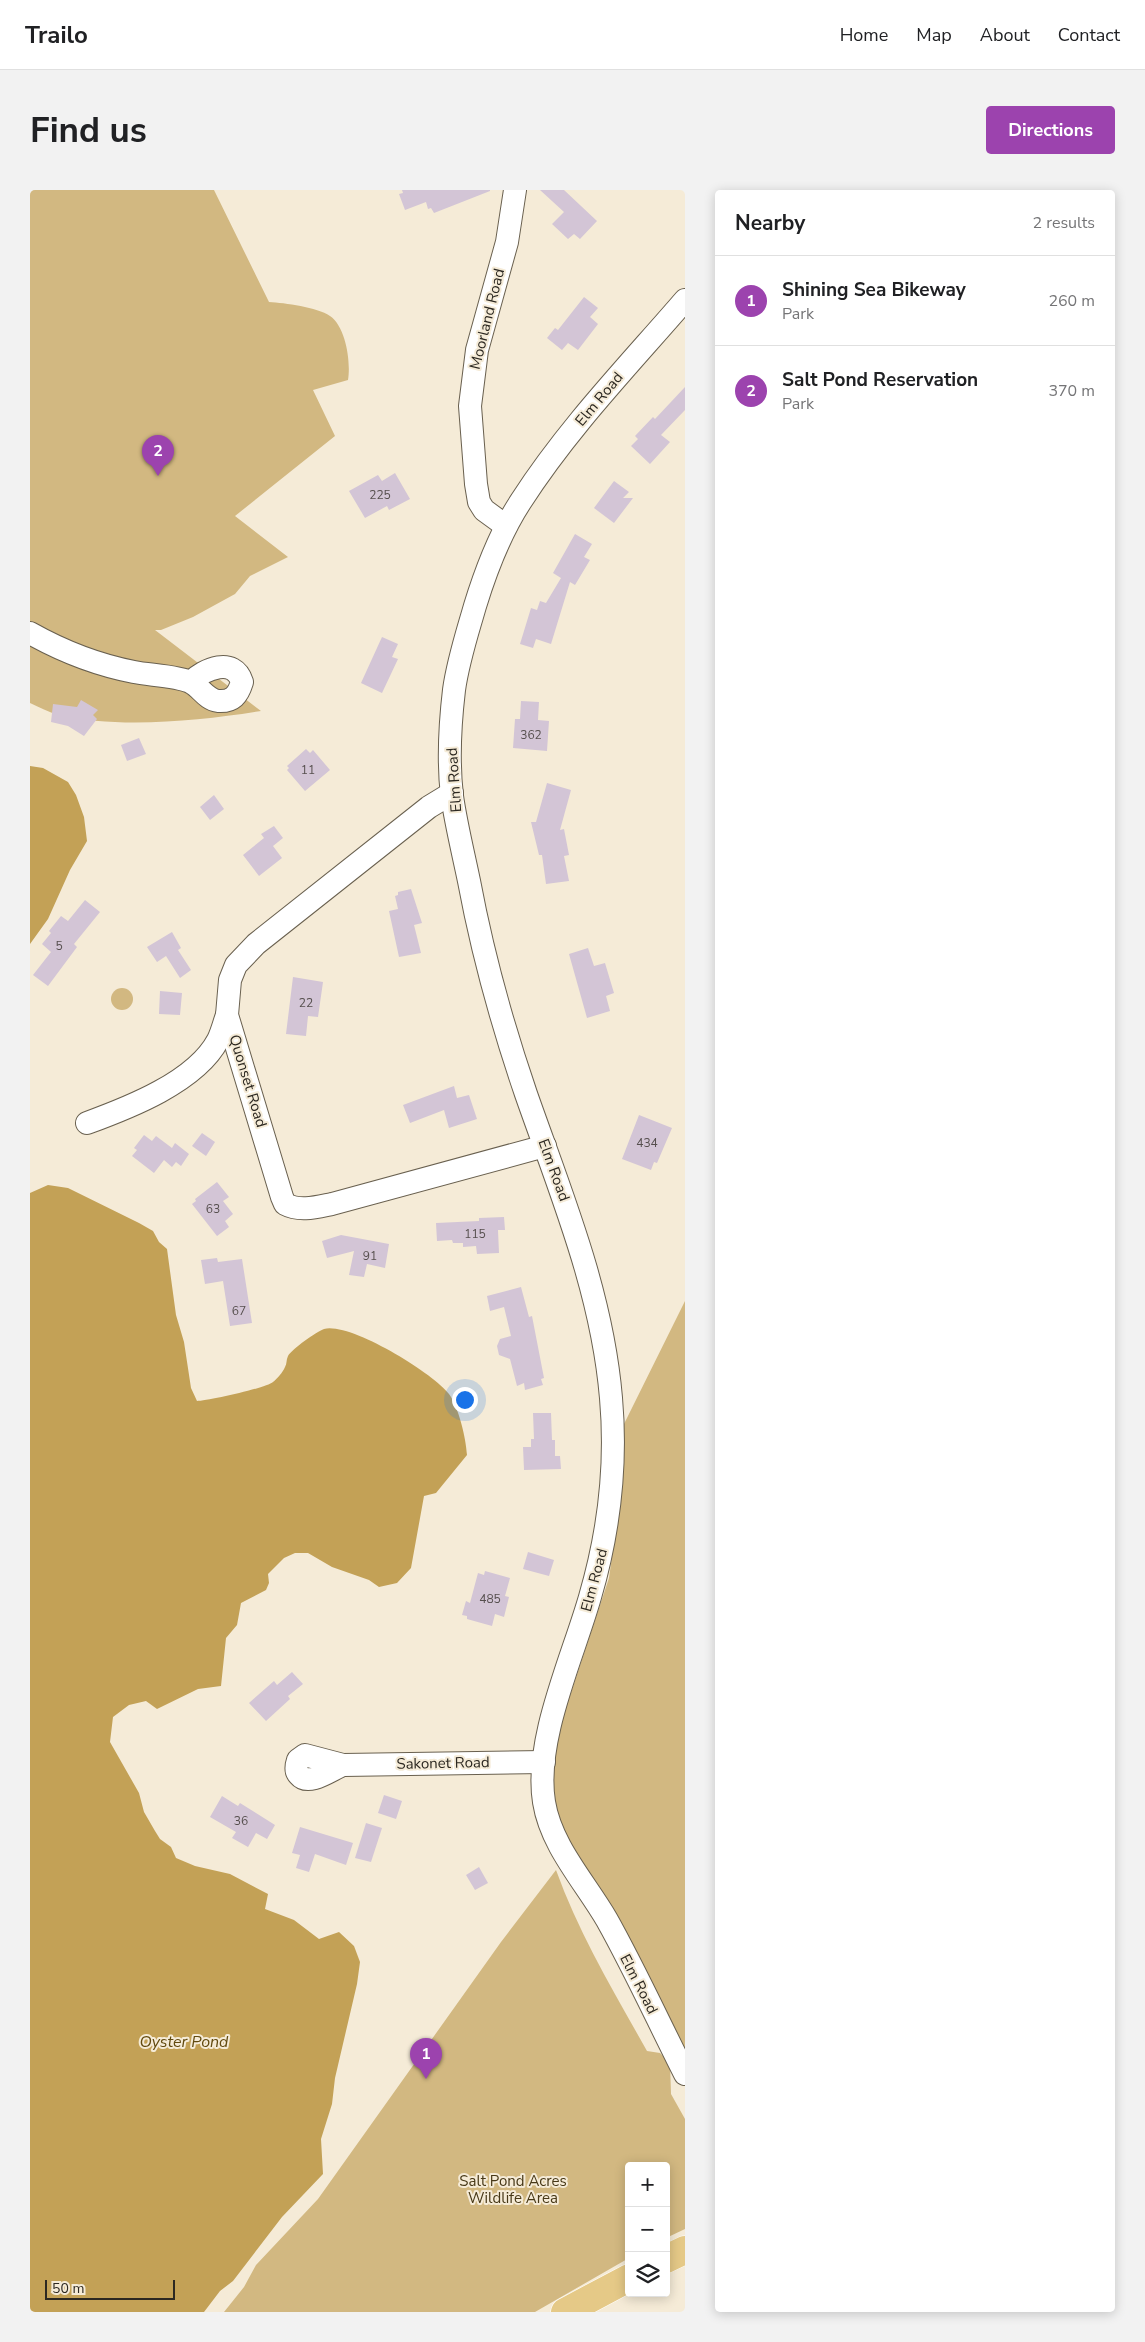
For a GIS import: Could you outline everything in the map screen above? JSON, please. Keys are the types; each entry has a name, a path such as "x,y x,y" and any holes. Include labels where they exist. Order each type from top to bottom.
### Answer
{"main road":[{"path":"670,2257 685,2250"},
{"path":"565,2312 625,2280"}],"street":[{"name":"Moorland Road","path":"506,526 484,510 480,502 476,484 470,406 477,350 507,242 515,190"},
{"name":"Elm Road","path":"685,300 589,410 524,496 506,526 479,594 461,652 454,688 450,734 452,793 489,979 503,1028 584,1257 602,1331 612,1399 613,1463 611,1504 599,1566 552,1723 544,1762 544,1800 554,1832 608,1921 685,2074"},
{"path":"30,633 58,649 132,672 191,682"},
{"name":"Quonset Road","path":"452,793 430,807 256,944 236,965 230,980 227,1014 244,1062 282,1197 286,1204 291,1207 300,1209 332,1204 545,1146"},
{"path":"87,1124 154,1096 186,1074 204,1059 218,1041 227,1014"},
{"name":"Sakonet Road","path":"343,1765 544,1762"}],"green space":[{"path":"30,190 214,190 269,302 292,304 324,313 335,321 344,336 349,364 348,380 313,390 335,436 235,516 288,557 250,576 235,594 193,617 161,630 155,630 261,711 212,718 133,723 107,722 58,715 30,703"},
{"path":"122,988 130,991 133,999 130,1007 122,1010 114,1007 111,999 114,991"},
{"path":"685,1301 685,2058 561,1842 549,1759 609,1578 620,1501 624,1424"},
{"name":"Salt Pond Acres Wildlife Area","path":"556,1870 586,1940 647,2051 660,2053 670,2063 671,2094 685,2119 685,2229 670,2236 670,2162 625,2162 625,2260 535,2312 224,2312 244,2287 256,2265 318,2199 501,1942"}],"water":[{"path":"30,766 43,768 68,782 76,795 84,817 87,841 70,870 48,919 30,944"},
{"name":"Oyster Pond","path":"48,1185 68,1188 139,1223 153,1231 159,1242 167,1249 176,1315 184,1342 191,1388 197,1401 236,1394 268,1385 280,1375 286,1366 288,1356 299,1345 324,1329 336,1329 352,1333 390,1351 409,1362 440,1385 453,1400 464,1432 467,1455 436,1493 424,1496 411,1568 397,1583 379,1587 369,1580 332,1567 308,1553 295,1553 284,1558 268,1574 269,1583 266,1590 241,1603 237,1625 226,1638 221,1686 198,1689 157,1709 146,1701 129,1705 113,1717 110,1742 139,1793 144,1812 160,1839 171,1847 176,1858 195,1866 230,1874 268,1894 265,1909 294,1920 319,1939 339,1932 354,1946 360,1962 357,1984 335,2078 332,2104 321,2139 323,2174 282,2217 233,2281 220,2291 204,2312 30,2312 30,1193"}],"building":[{"path":"402,190 490,191 434,213 431,208 428,209 426,202 405,210 399,194 403,193"},
{"path":"540,190 564,190 597,221 580,239 574,234 568,239 552,224 564,212"},
{"path":"584,297 598,308 590,317 598,324 578,350 568,343 562,350 547,338 555,328 558,330"},
{"path":"685,387 685,410 661,435 670,442 650,464 631,446 638,439 635,436 653,417 655,419"},
{"path":"395,473 410,499 389,510 387,506 365,518 349,491 378,475 382,481"},
{"path":"614,481 629,492 623,498 633,498 614,523 594,508"},
{"path":"575,534 592,544 584,557 590,560 575,585 570,582 551,644 536,639 533,648 520,644 531,608 537,610 540,601 546,603 561,578 553,573"},
{"path":"382,637 398,644 392,657 398,659 382,693 361,683"},
{"path":"81,700 98,710 93,715 97,719 84,736 68,726 51,722 53,704 77,707"},
{"path":"521,701 539,702 538,720 549,721 547,751 513,748 515,719 520,719"},
{"path":"139,738 146,754 127,761 121,745"},
{"path":"306,749 310,753 313,750 330,770 305,791 287,770 289,768 287,766"},
{"path":"547,783 571,790 560,830 564,829 569,855 564,856 569,881 546,884 542,855 539,855 531,822 536,822"},
{"path":"214,795 224,809 210,820 200,807"},
{"path":"274,826 283,838 273,846 282,858 259,876 243,855 264,838 261,834"},
{"path":"411,889 422,923 414,925 421,953 399,957 389,911 398,909 395,896 398,895 398,892"},
{"path":"85,900 100,912 74,944 77,947 48,986 33,975 51,952 42,944 51,933 49,931 61,916 68,921"},
{"path":"172,932 181,948 178,950 191,970 180,978 166,956 157,962 147,947"},
{"path":"588,948 594,966 605,963 614,993 606,996 610,1011 587,1018 569,954"},
{"path":"293,977 323,982 318,1017 308,1016 306,1036 286,1034"},
{"path":"160,991 182,993 180,1015 159,1014"},
{"path":"454,1086 457,1098 469,1095 477,1119 449,1128 444,1110 410,1123 403,1105"},
{"path":"639,1115 672,1128 657,1163 654,1162 651,1170 622,1159"},
{"path":"202,1133 215,1142 206,1156 192,1146"},
{"path":"144,1135 152,1141 156,1136 172,1148 175,1143 189,1154 181,1166 176,1162 172,1167 164,1160 154,1173 132,1156 137,1150 134,1148"},
{"path":"217,1182 229,1197 223,1201 233,1214 225,1221 229,1227 217,1236 192,1204 196,1201 195,1199"},
{"path":"504,1217 505,1230 498,1230 499,1253 477,1254 476,1246 463,1247 463,1243 453,1243 452,1240 437,1241 436,1223 479,1221 479,1218"},
{"path":"341,1235 389,1244 385,1268 367,1264 364,1277 349,1275 354,1251 327,1258 322,1241"},
{"path":"217,1258 218,1262 242,1259 252,1323 230,1326 223,1281 205,1284 201,1260"},
{"path":"521,1287 529,1317 532,1316 544,1378 541,1379 543,1385 525,1390 524,1383 517,1386 510,1359 499,1355 497,1346 500,1339 511,1336 504,1307 490,1311 487,1296"},
{"path":"533,1413 551,1413 552,1440 555,1440 555,1456 560,1456 561,1469 524,1470 523,1447 531,1447 531,1439 534,1439"},
{"path":"528,1552 554,1560 549,1576 523,1569"},
{"path":"485,1571 510,1578 505,1596 509,1597 504,1617 495,1614 492,1626 467,1619 467,1616 462,1615 466,1601 470,1603 478,1573 484,1575"},
{"path":"292,1672 303,1684 288,1696 290,1699 266,1721 249,1703 274,1681 277,1685"},
{"path":"384,1795 402,1801 396,1819 378,1813"},
{"path":"222,1796 238,1806 240,1803 275,1825 267,1839 256,1833 248,1847 232,1838 236,1832 210,1817"},
{"path":"366,1823 382,1828 371,1862 355,1858"},
{"path":"300,1827 353,1843 346,1865 315,1854 309,1872 296,1868 300,1855 292,1853"},
{"path":"479,1867 488,1883 475,1890 466,1875"}],"place":[{"name":"Salt Pond Reservation","path":"158,476"},
{"name":"Shining Sea Bikeway","path":"426,2079"}]}
